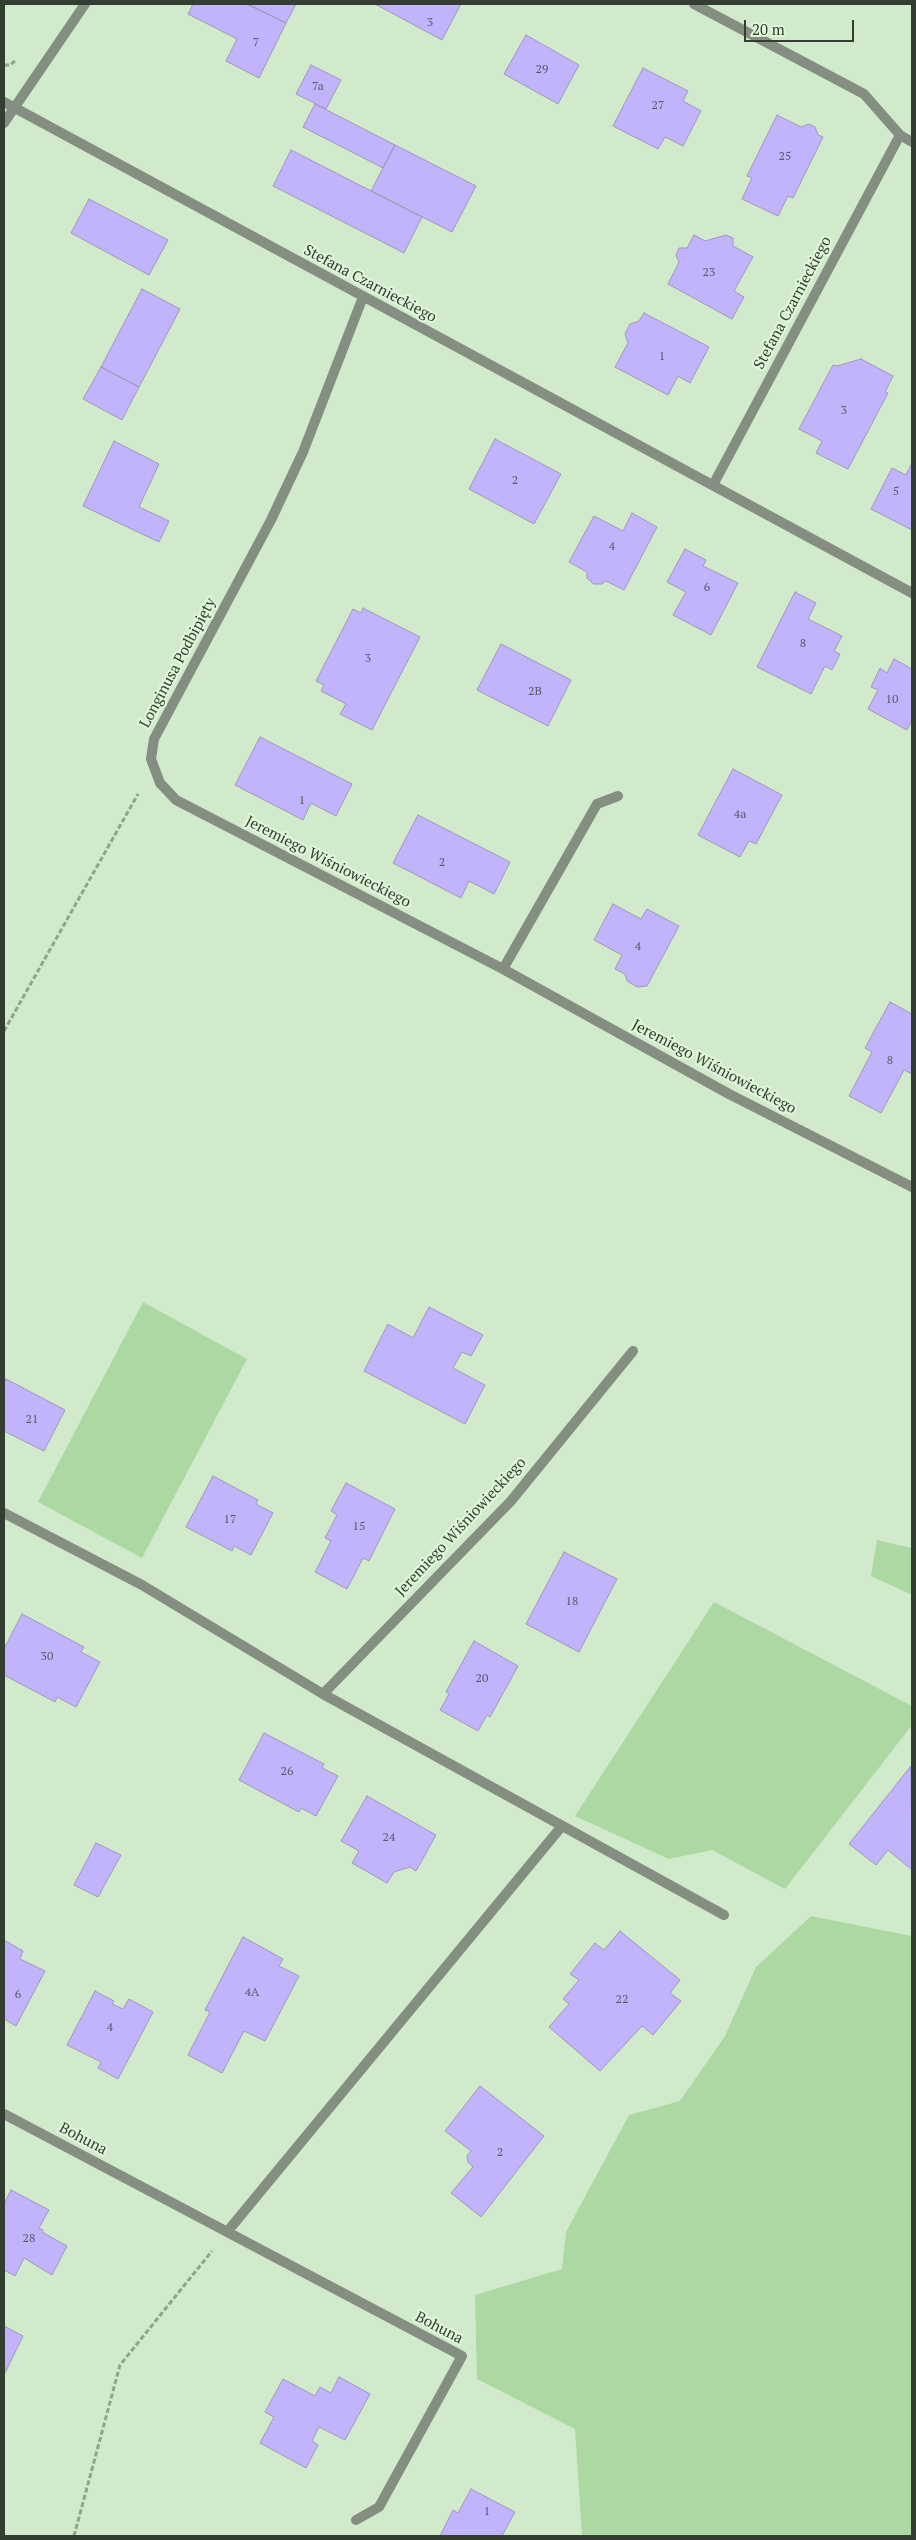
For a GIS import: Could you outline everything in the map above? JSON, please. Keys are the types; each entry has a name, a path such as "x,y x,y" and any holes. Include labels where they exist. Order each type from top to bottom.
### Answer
{"street":[{"path":"4,123 85,4"},
{"path":"694,4 864,94 900,135 912,142"},
{"name":"Stefana Czarnieckiego","path":"4,102 912,593"},
{"name":"Stefana Czarnieckiego","path":"713,485 900,135"},
{"name":"Longinusa Podbipięty","path":"154,766 151,759 154,739 271,520 303,452 363,297"},
{"name":"Jeremiego Wiśniowieckiego","path":"154,766 160,783 176,800 503,969 730,1094 912,1186"},
{"path":"503,969 597,804 618,796"},
{"name":"Jeremiego Wiśniowieckiego","path":"323,1694 510,1501 633,1351"},
{"path":"4,1513 142,1585 323,1694 724,1915"},
{"path":"227,2232 562,1826"},
{"name":"Bohuna","path":"4,2114 462,2356 379,2507 356,2520"}],"path":[{"path":"4,1031 154,766"},
{"path":"74,2536 120,2365 227,2232"}],"green space":[{"path":"143,1302 247,1359 142,1558 38,1502"},
{"path":"877,1540 912,1548 912,1595 871,1576"},
{"path":"714,1602 912,1706 912,1725 785,1889 712,1850 669,1859 575,1816"},
{"path":"811,1916 912,1936 912,2536 582,2536 575,2429 477,2379 475,2295 562,2269 566,2232 629,2115 680,2101 725,2036 756,1967"}],"building":[{"path":"193,4 247,4 286,23 259,78 226,61 237,39 188,14"},
{"path":"247,4 296,4 286,23"},
{"path":"375,4 461,4 442,40"},
{"path":"526,35 579,65 558,104 504,74"},
{"path":"311,65 341,80 326,109 296,94"},
{"path":"643,68 688,91 683,101 701,111 683,146 665,137 658,149 613,126"},
{"path":"315,104 395,145 383,168 303,127"},
{"path":"777,115 801,127 809,124 815,127 818,135 823,137 793,198 788,196 778,216 742,199 752,178 747,176"},
{"path":"395,145 476,186 452,232 371,191"},
{"path":"291,150 422,217 404,253 273,186"},
{"path":"89,199 168,240 149,275 71,233"},
{"path":"694,235 705,241 726,235 733,238 733,246 753,257 734,291 744,297 732,319 668,284 679,262 676,255 679,248 687,248"},
{"path":"142,289 180,309 139,387 101,367"},
{"path":"644,313 709,347 690,383 678,376 668,395 615,367 628,343 625,334 630,324 639,321"},
{"path":"861,359 893,376 885,392 888,393 848,469 816,453 822,441 799,429 833,365 837,366"},
{"path":"101,367 139,387 122,420 83,399"},
{"path":"495,439 561,474 534,524 469,489"},
{"path":"114,441 159,464 139,507 169,521 159,542 83,506"},
{"path":"912,463 912,530 871,509 892,468 906,475"},
{"path":"632,513 657,527 624,590 606,581 602,584 593,584 587,578 587,572 569,562 594,516 623,531"},
{"path":"685,549 706,560 703,566 738,583 711,635 673,615 686,592 667,582"},
{"path":"795,592 816,603 808,619 842,636 834,651 840,654 832,670 825,666 811,694 757,667"},
{"path":"363,608 420,637 372,730 340,714 346,704 321,691 324,685 316,681 353,609 361,613"},
{"path":"501,644 571,680 548,726 477,690"},
{"path":"894,659 912,669 912,720 907,730 868,709 878,690 871,687 880,668 887,673"},
{"path":"260,737 352,784 336,816 311,803 303,820 235,785"},
{"path":"733,769 782,795 756,844 749,841 740,857 698,835"},
{"path":"418,815 510,862 494,894 469,881 461,898 393,863"},
{"path":"613,904 641,919 647,909 679,926 647,986 637,987 627,981 625,974 615,969 622,955 594,940"},
{"path":"890,1002 912,1014 912,1074 904,1070 881,1113 849,1096 872,1052 865,1048"},
{"path":"429,1307 483,1335 471,1356 462,1352 453,1368 485,1385 465,1424 364,1371 388,1324 413,1338"},
{"path":"6,1379 65,1410 44,1451 4,1431 4,1384"},
{"path":"213,1476 258,1500 256,1504 273,1513 251,1555 234,1546 232,1551 186,1527"},
{"path":"346,1483 395,1509 369,1561 363,1558 347,1589 315,1572 331,1541 325,1538 337,1515 331,1511"},
{"path":"564,1552 617,1579 579,1652 526,1624"},
{"path":"22,1614 84,1647 81,1652 100,1662 76,1707 57,1697 55,1702 4,1675 4,1649"},
{"path":"474,1641 518,1666 490,1717 487,1715 478,1731 440,1710 449,1694 446,1692"},
{"path":"264,1733 324,1764 322,1768 338,1776 316,1816 301,1808 299,1812 239,1780"},
{"path":"911,1766 912,1870 888,1850 876,1865 849,1844"},
{"path":"367,1796 436,1835 416,1871 410,1867 394,1872 387,1883 352,1863 359,1851 341,1841"},
{"path":"96,1843 121,1855 98,1897 74,1885"},
{"path":"620,1931 680,1980 670,1993 681,2001 653,2035 642,2026 600,2071 549,2027 569,2004 563,1999 579,1980 570,1974 595,1943 604,1950"},
{"path":"243,1937 283,1959 279,1966 299,1976 265,2041 244,2031 222,2073 188,2055 210,2012 205,2010"},
{"path":"4,1940 23,1951 20,1959 45,1971 16,2026 4,2019"},
{"path":"95,1991 114,2001 112,2004 123,2009 129,1999 153,2012 118,2079 98,2068 101,2062 67,2045"},
{"path":"480,2086 544,2136 481,2217 451,2193 473,2167 468,2162 467,2156 471,2151 445,2131"},
{"path":"11,2190 49,2210 39,2228 43,2230 42,2232 67,2246 52,2275 24,2258 15,2276 4,2270 4,2204"},
{"path":"4,2326 23,2336 4,2375"},
{"path":"339,2377 370,2394 345,2440 319,2427 312,2441 318,2445 306,2468 260,2443 274,2417 265,2412 283,2379 315,2396 320,2387 331,2393"},
{"path":"471,2489 515,2512 502,2536 440,2536 453,2510 458,2513"}]}
